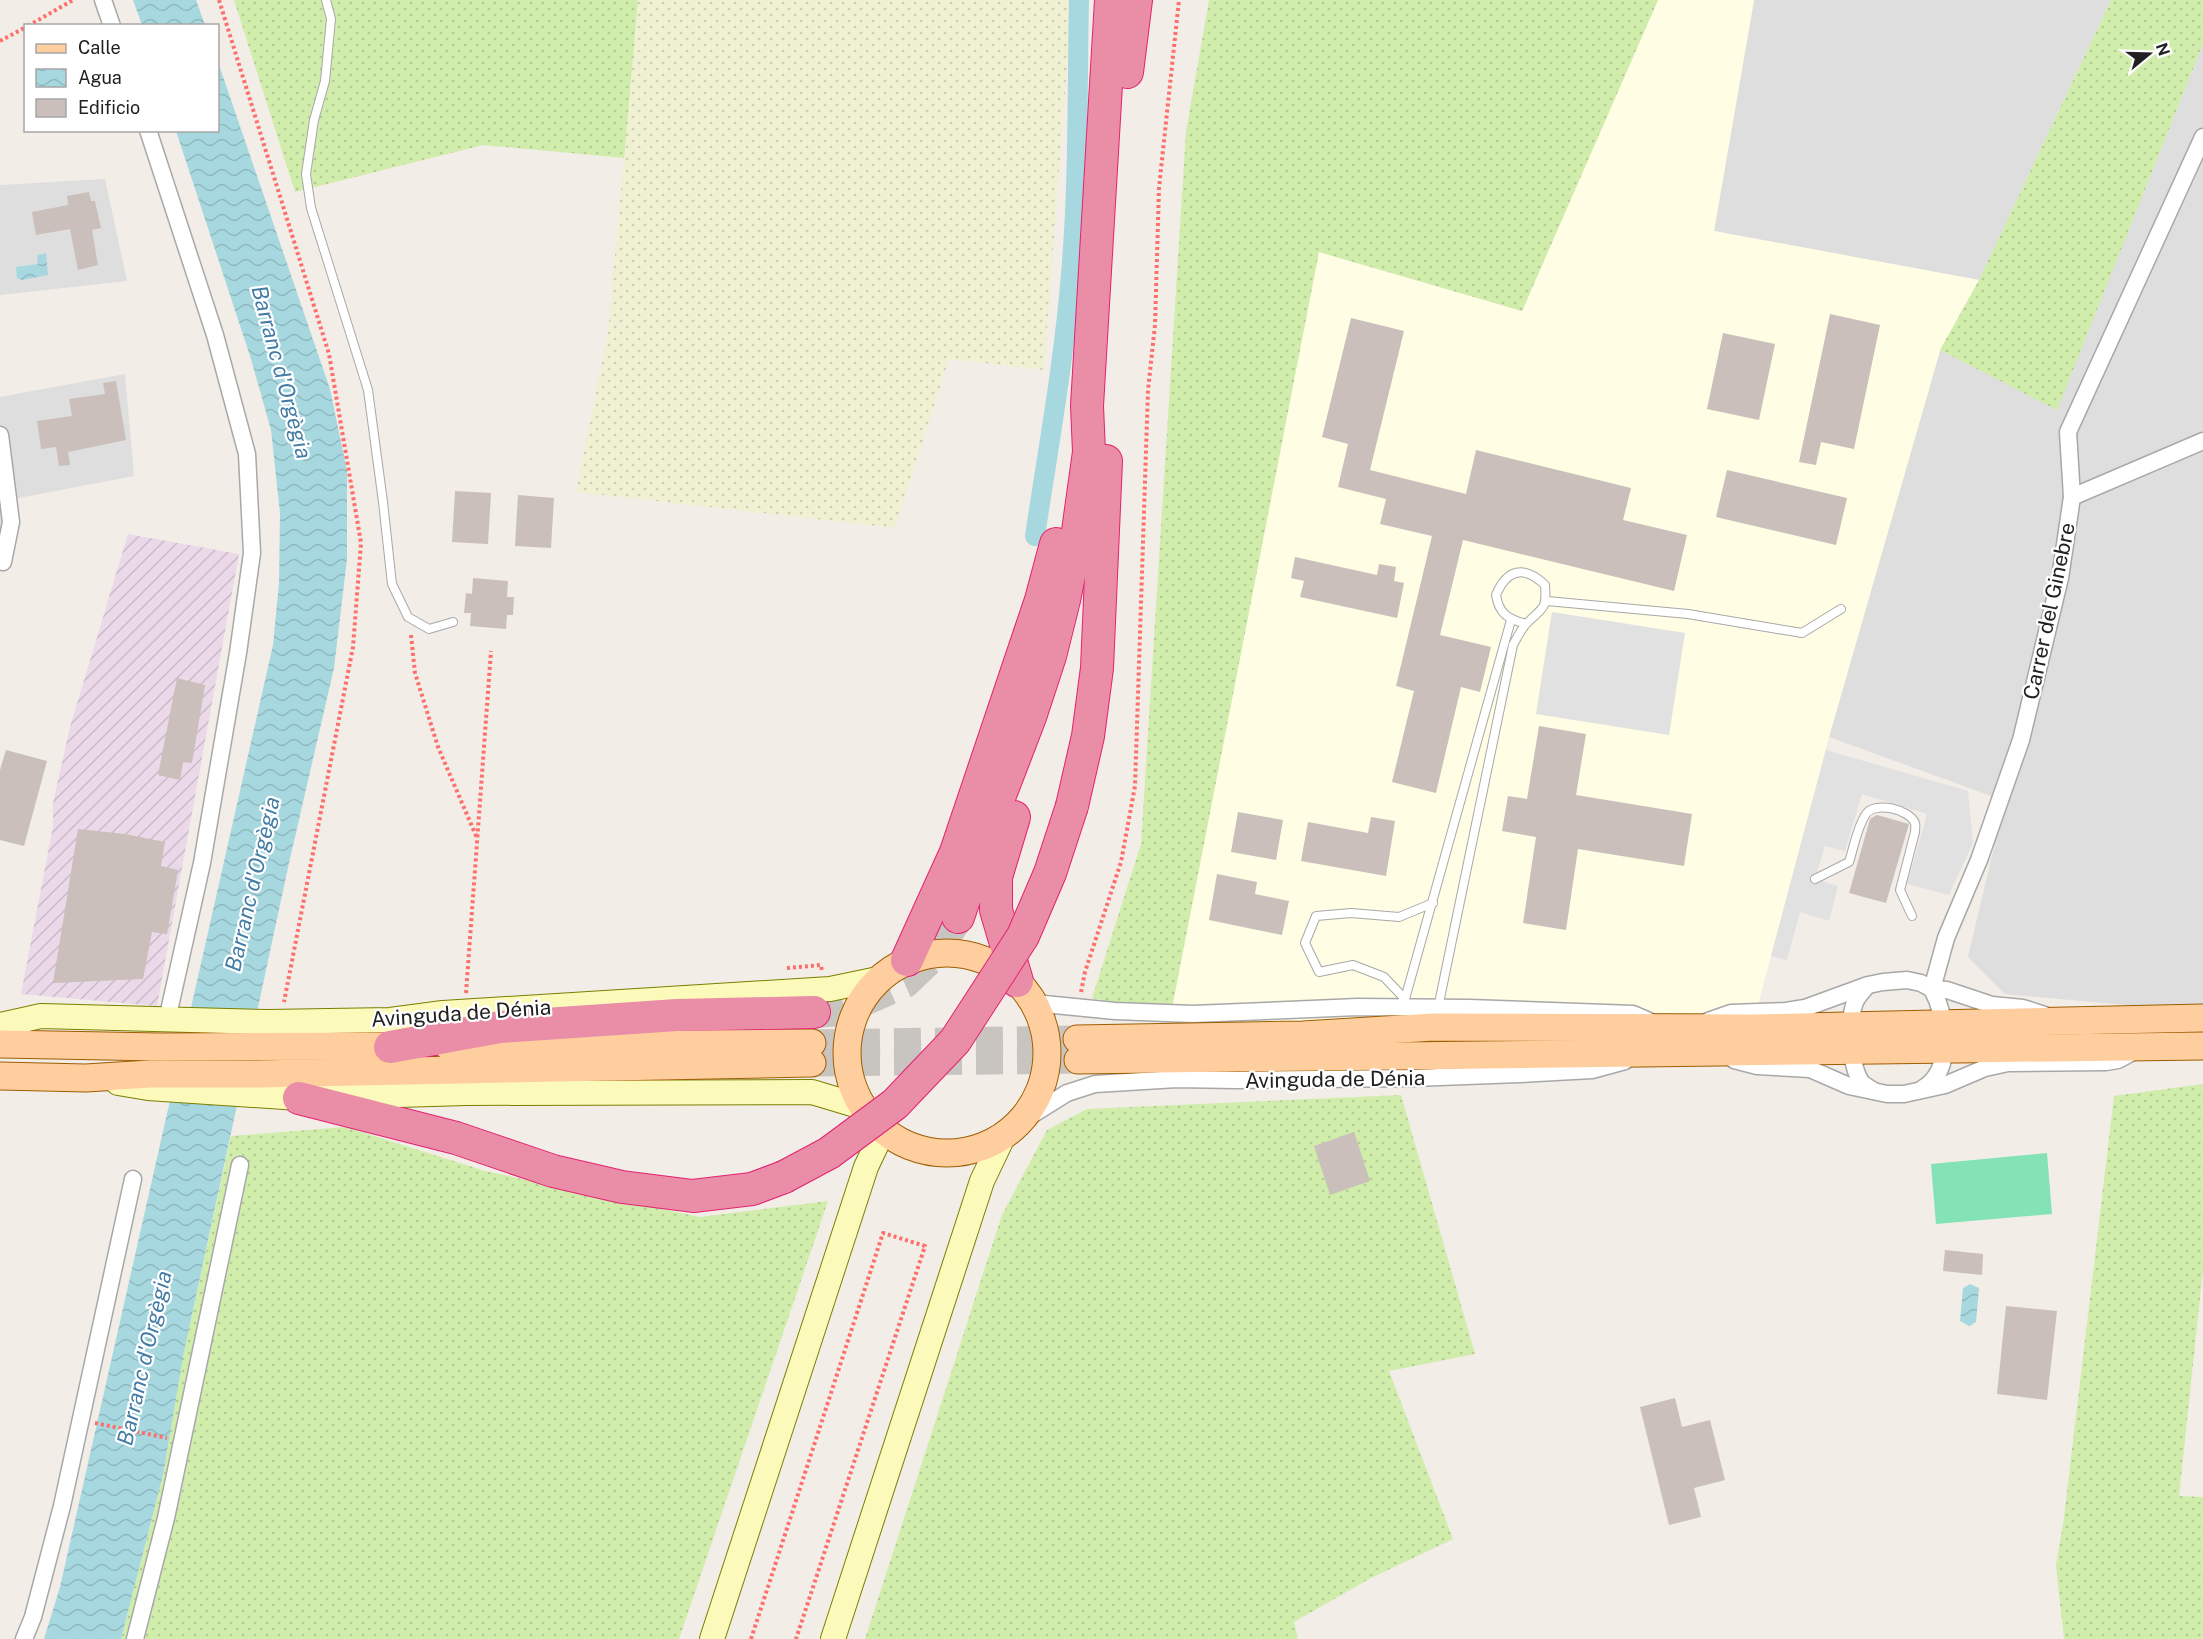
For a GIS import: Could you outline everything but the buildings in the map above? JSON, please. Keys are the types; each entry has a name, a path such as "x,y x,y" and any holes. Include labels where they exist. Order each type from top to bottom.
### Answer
{"highway":[{"path":"299,1098 456,1138 554,1171 622,1187 693,1196 752,1189 784,1177 829,1153 895,1104 955,1041 1023,936 1050,873 1072,806 1088,736 1096,668 1098,406 1111,0"},
{"path":"1127,72 1128,0"},
{"path":"1025,992 996,910 996,877 1003,848 1059,687 1081,600 1127,72 1136,0"},
{"path":"958,917 994,808 1030,717 1050,656 1078,531 1098,406"},
{"path":"907,960 956,852 1041,600 1073,484 1098,406"},
{"path":"390,1047 500,1027 678,1016 818,1001"}],"main road":[{"path":"953,952 976,957 998,966 1025,992 1046,1035 1045,1075 1039,1094 1030,1110 1011,1130 974,1150 942,1154 921,1151 901,1143 883,1131 862,1107 851,1084 846,1057 849,1029 860,1002 878,979 907,960 930,954 953,952"},
{"name":"Avinguda de Dénia","path":"1945,1036 2066,1022 2203,1017"},
{"name":"Avinguda de Dénia","path":"0,1044 160,1047 265,1034 390,1047 812,1053 252,1084 0,1076"},
{"name":"Avinguda de Dénia","path":"1670,1036 1708,1053 1851,1038"},
{"name":"Avinguda de Dénia","path":"1078,1049 1670,1036 1851,1038 1945,1036 2143,1047 2203,1046"}],"street":[{"path":"103,0 111,24"},
{"path":"149,132 215,335 247,454 252,553 238,653 202,863 167,1020"},
{"name":"Carrer del Ginebre","path":"1932,989 1946,938 1979,860 2021,740 2060,578 2072,497 2068,432 2203,137"},
{"path":"0,435 11,522 2,567"},
{"path":"2072,497 2203,441"},
{"name":"Avinguda de Dénia","path":"0,1025 42,1016 167,1020 265,1034 443,1013 818,1001 878,979"},
{"name":"Avinguda de Dénia","path":"1011,1130 1067,1093 1095,1084 1177,1079 1413,1078 1592,1070 1670,1036 1731,1013 1805,1008 1868,985 1883,982 1907,980 1921,983 1932,989 1947,990 1992,1005 2024,1008 2066,1022"},
{"path":"1868,985 1853,1006 1851,1038 1858,1075 1863,1084 1874,1091"},
{"path":"1918,1091 1935,1079 1945,1036 1939,1003 1932,989"},
{"name":"Avinguda de Dénia","path":"1025,992 1078,1006 1115,1011 1192,1014 1401,1003 1438,1008 1633,1014 1670,1036"},
{"name":"Avinguda de Dénia","path":"1708,1053 1757,1066 1810,1069 1848,1086 1904,1094 1945,1085 1985,1068 2008,1063 2106,1062 2118,1060 2143,1047"},
{"path":"252,1084 299,1098 466,1093 812,1092 862,1107"},
{"path":"833,1639 982,1181 1011,1130"},
{"path":"712,1639 866,1167 883,1131"},
{"path":"135,1639 166,1518 240,1165"},
{"path":"24,1639 33,1617 62,1506 134,1179"}],"lane":[{"path":"326,0 331,19 325,81 314,120 306,174 311,208 368,390 392,584 408,617 429,629 453,622"},
{"path":"1438,1008 1513,645 1526,624 1538,615 1546,602 1545,585 1526,572 1514,573 1505,579 1496,595 1501,611 1511,620 1526,624"},
{"path":"1546,602 1688,614 1803,633 1841,609"},
{"path":"1401,1003 1433,903 1511,620"},
{"path":"1815,879 1849,862 1861,823 1868,811 1879,806 1907,813 1915,823 1915,832 1900,890 1912,916"},
{"path":"1401,1003 1384,977 1353,965 1319,972 1305,943 1316,916 1351,913 1400,917 1433,903"},
{"name":"Avinguda de Dénia","path":"0,1014 42,1016"}],"path":[{"path":"31,24 73,0"},
{"path":"219,0 329,354 361,543 353,647 283,1005 293,1005"},
{"path":"1078,1006 1085,972 1121,862 1135,786 1148,390 1155,325 1159,188 1179,0"},
{"path":"0,41 24,28"},
{"path":"411,635 415,673 438,747 477,839"},
{"path":"466,1000 491,651"},
{"path":"786,968 821,965 818,1001"},
{"path":"751,1639 883,1233 925,1246 796,1639"},
{"path":"81,1420 183,1441"}],"shaded area":[{"path":"1658,0 1754,0 1714,231 1979,280 1940,351 1829,737 1752,1028 1256,1023 1171,1013 1319,252 1522,311"},
{"path":"1754,0 2111,0 1979,280 1714,231"},
{"path":"2203,44 2203,1018 2170,1009 2005,994 1968,957 2005,801 1829,737 1940,350 2057,409"},
{"path":"105,179 127,281 0,295 0,185"},
{"path":"125,374 134,476 8,500 0,537 0,397"},
{"path":"128,534 239,554 157,1006 21,994 53,826 53,803 70,727"},
{"path":"1552,612 1685,633 1669,735 1536,714"},
{"path":"1826,750 1968,791 1973,843 1949,895 1907,884 1927,814 1862,794 1845,851 1825,846 1815,879 1838,886 1829,921 1800,912 1787,960 1771,956"}],"green space":[{"path":"234,0 638,0 624,158 483,145 295,192"},
{"path":"638,0 1072,0 1044,370 949,359 895,528 576,492 608,333"},
{"path":"1209,0 1658,0 1522,311 1319,252 1171,1013 1092,998 1141,844 1186,132"},
{"path":"2111,0 2203,0 2203,44 2057,410 1940,350 1979,280"},
{"path":"2203,1084 2203,1270 2179,1496 2203,1497 2203,1639 2064,1639 2056,1566 2064,1517 2114,1096"},
{"path":"1401,1095 1475,1354 1389,1371 1453,1539 1371,1578 1294,1622 1298,1639 865,1639 1002,1215 1047,1130 1087,1109"},
{"path":"346,1127 485,1171 700,1217 828,1201 679,1639 121,1639 163,1475 184,1352 231,1136"},
{"path":"2047,1153 2052,1214 1936,1224 1931,1164"}],"water":[{"path":"133,0 196,0 205,24 142,24"},
{"name":"Barranc d'Orgègia","path":"219,65 330,389 347,471 347,559 334,668 289,863 184,1352 163,1475 121,1639 44,1639 60,1587 273,645 279,583 280,513 271,430 251,359 176,132 219,132"},
{"path":"46,253 48,275 22,280 17,278 16,267 38,264 37,255"},
{"path":"1970,1284 1979,1288 1976,1322 1969,1326 1960,1321 1963,1288"}],"waterway":[{"path":"1035,536 1060,373 1074,240 1079,0"}],"tunnel":[{"path":"814,1012 841,1010 905,982 928,960 958,917"},
{"path":"812,1043 1077,1039"},
{"path":"812,1063 1078,1060"}]}
